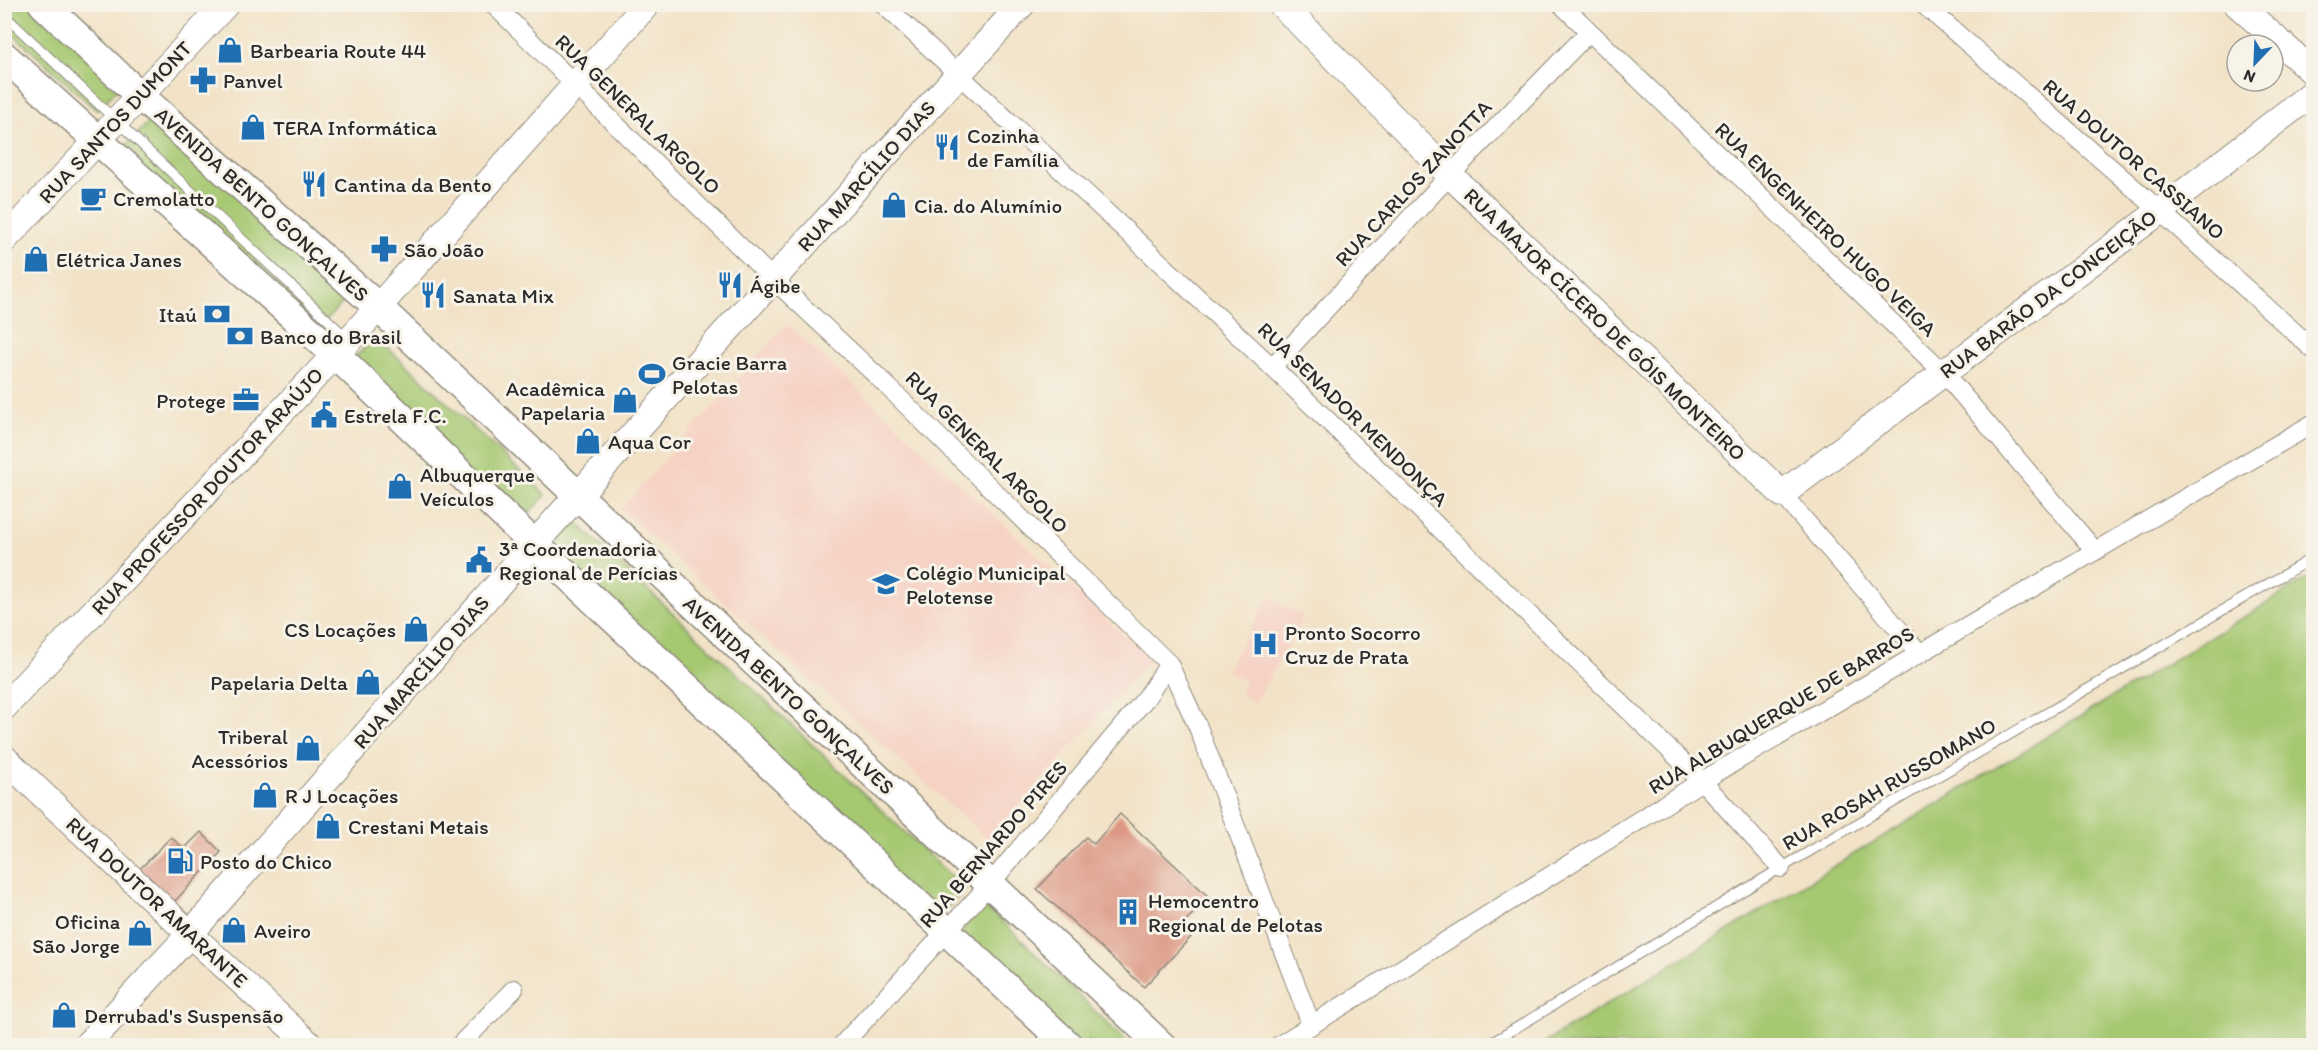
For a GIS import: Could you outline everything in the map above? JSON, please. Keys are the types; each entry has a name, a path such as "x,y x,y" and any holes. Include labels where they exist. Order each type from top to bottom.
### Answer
{"main road":[{"name":"AVENIDA BENTO GONÇALVES","path":"43,4 139,94 378,307 1162,1046"},
{"name":"RUA SANTOS DUMONT","path":"4,240 226,4"},
{"name":"RUA PROFESSOR DOUTOR ARAÚJO","path":"4,707 342,347 647,4"},
{"name":"RUA MARCÍLIO DIAS","path":"86,1046 190,934 534,544 1022,4"},
{"name":"RUA MAJOR CÍCERO DE GÓIS MONTEIRO","path":"1281,4 1450,175 1782,494"},
{"path":"2237,4 2313,73"},
{"path":"4,56 97,141 342,347 534,544 1069,1046"},
{"name":"RUA BARÃO DA CONCEIÇÃO","path":"1782,494 2160,211 2313,92"},
{"name":"RUA DOUTOR AMARANTE","path":"4,758 312,1046"}],"street":[{"name":"RUA GENERAL ARGOLO","path":"493,4 774,280 877,376 1169,664 1198,727 1311,1024"},
{"name":"RUA SENADOR MENDONÇA","path":"883,4 956,75 1272,368 1702,781 1781,868"},
{"name":"RUA ENGENHEIRO HUGO VEIGA","path":"1561,4 1942,372 2095,551"},
{"name":"RUA DOUTOR CASSIANO","path":"1923,4 2160,211 2313,350"},
{"name":"RUA CARLOS ZANOTTA","path":"1272,368 1450,175 1589,32"},
{"name":"RUA ALBUQUERQUE DE BARROS","path":"1278,1046 1702,781 2313,423"},
{"name":"RUA MAJOR CÍCERO DE GÓIS MONTEIRO","path":"1782,494 1920,654"},
{"name":"RUA BERNARDO PIRES","path":"841,1046 990,885 1146,698 1169,664"},
{"path":"459,1046 514,989"}],"lane":[{"path":"4,15 117,122 342,347"},
{"name":"RUA ROSAH RUSSOMANO","path":"1486,1046 1781,868 2313,557"}],"shaded area":[{"name":"Colégio Municipal Pelotense","path":"787,324 1150,659 988,840 621,509"},
{"name":"Pronto Socorro Cruz de Prata","path":"1269,596 1304,617 1255,703 1240,694 1246,682 1226,671"}],"green space":[{"path":"4,5 41,5 125,81 97,111 5,27"},
{"path":"154,116 347,298 316,331 123,149"},
{"path":"375,336 546,495 521,522 350,363"},
{"path":"573,519 965,889 939,918 548,548"},
{"path":"2313,575 2313,1045 1540,1045"},
{"path":"985,905 1130,1045 1077,1045 959,933"}],"building":[{"name":"Hemocentro Regional de Pelotas","path":"1120,814 1209,897 1180,927 1191,937 1144,987 1037,889 1086,837 1094,844"},
{"name":"Posto do Chico","path":"201,832 221,852 175,901 138,871 171,837 184,849"}],"place":[{"name":"Barbearia Route 44","path":"230,50"},
{"name":"Panvel","path":"203,80"},
{"name":"TERA Informática","path":"253,127"},
{"name":"Cozinha de Família","path":"947,147"},
{"name":"Cantina da Bento","path":"314,184"},
{"name":"Cremolatto","path":"93,198"},
{"name":"Cia. do Alumínio","path":"894,205"},
{"name":"São João","path":"384,249"},
{"name":"Elétrica Janes","path":"36,259"},
{"name":"Ágibe","path":"730,285"},
{"name":"Sanata Mix","path":"433,295"},
{"name":"Itaú","path":"217,314"},
{"name":"Banco do Brasil","path":"240,336"},
{"name":"Gracie Barra Pelotas","path":"652,374"},
{"name":"Protege","path":"246,400"},
{"name":"Acadêmica Papelaria","path":"625,400"},
{"name":"Estrela F.C.","path":"324,415"},
{"name":"Aqua Cor","path":"588,441"},
{"name":"Albuquerque Veículos","path":"400,486"},
{"name":"3ª Coordenadoria Regional de Perícias","path":"479,560"},
{"name":"Colégio Municipal Pelotense","path":"886,584"},
{"name":"CS Locações","path":"416,629"},
{"name":"Pronto Socorro Cruz de Prata","path":"1265,644"},
{"name":"Papelaria Delta","path":"368,682"},
{"name":"Triberal Acessórios","path":"308,748"},
{"name":"R J Locações","path":"265,795"},
{"name":"Crestani Metais","path":"328,826"},
{"name":"Posto do Chico","path":"180,861"},
{"name":"Hemocentro Regional de Pelotas","path":"1128,912"},
{"name":"Aveiro","path":"234,930"},
{"name":"Oficina São Jorge","path":"140,933"},
{"name":"Derrubad's Suspensão","path":"64,1015"}]}
